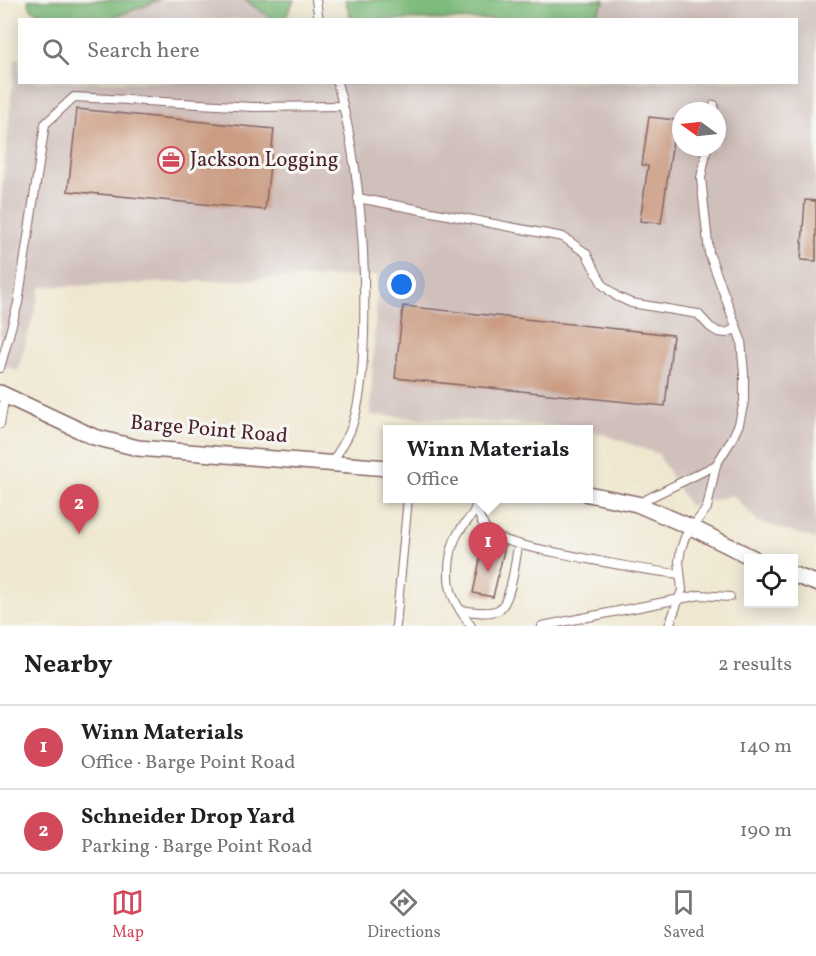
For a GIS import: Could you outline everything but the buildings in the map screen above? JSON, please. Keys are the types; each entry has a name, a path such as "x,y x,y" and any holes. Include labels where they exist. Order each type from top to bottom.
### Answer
{"street":[{"name":"Barge Point Road","path":"3,394 57,422 94,437 138,448 383,468"},
{"path":"593,495 637,504 745,554"},
{"path":"798,576 816,583"}],"lane":[{"path":"316,0 319,18"},
{"path":"332,462 352,426 363,356 365,306 362,236 343,105 338,84"},
{"path":"0,368 18,303 45,124 74,97 253,107 343,105"},
{"path":"669,626 682,590 681,549 685,537 706,508 716,465 739,424 744,401 741,340 709,253 701,178 705,156"},
{"path":"357,198 563,237 586,253 603,285 616,296 631,303 698,314 718,332 726,333 737,328"},
{"path":"0,424 3,394"},
{"path":"637,504 716,465"},
{"path":"396,626 408,503"},
{"path":"477,503 483,524 489,533 535,548 680,574"},
{"path":"471,626 452,593 450,567 453,545 477,503"},
{"path":"460,610 480,612 498,610 503,605 507,598 517,552"},
{"path":"542,626 679,599 700,596 730,597"}],"shaded area":[{"path":"160,0 245,0 272,18 113,18"},
{"path":"605,0 816,0 816,539 759,522 732,495 689,506 658,454 593,431 593,425 548,425 370,415 378,275 41,287 18,371 0,364 0,214 15,59 18,58 18,84 798,84 798,18 594,18"}],"green space":[{"path":"28,0 160,0 111,18 49,18 31,9"},
{"path":"245,0 294,0 285,18 272,18"},
{"path":"345,0 605,0 594,18 351,18"}],"place":[{"name":"Jackson Logging","path":"171,160"},
{"name":"Schneider Drop Yard","path":"79,534"},
{"name":"Winn Materials","path":"488,572"}]}
